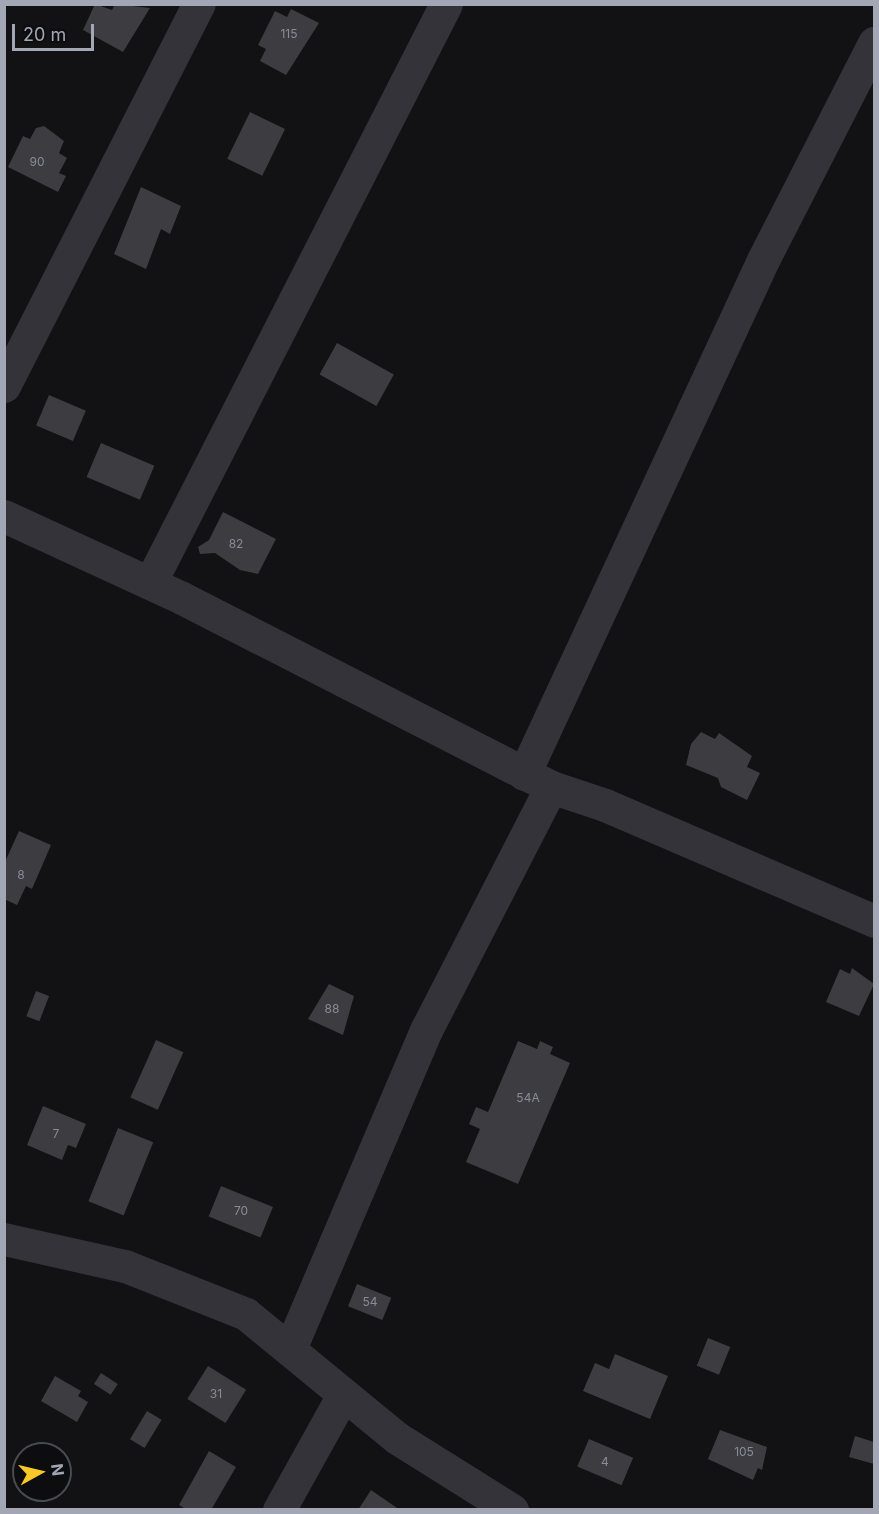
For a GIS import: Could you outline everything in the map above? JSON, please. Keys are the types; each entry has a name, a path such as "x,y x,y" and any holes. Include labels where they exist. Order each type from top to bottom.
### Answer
{"street":[{"path":"4,386 199,4"},
{"path":"150,583 446,4"},
{"path":"291,1347 426,1030 763,261 874,43"},
{"path":"4,516 150,583 537,781 605,805 874,921"},
{"path":"4,1239 151,1276 246,1314 291,1347 342,1397 448,1473 512,1509"},
{"path":"279,1509 342,1397"}],"building":[{"path":"95,4 112,10 115,4 150,8 123,52 83,30"},
{"path":"291,9 319,23 286,75 260,61 266,49 258,45 275,11 287,17"},
{"path":"250,112 285,129 262,176 227,159"},
{"path":"44,126 64,141 59,153 67,158 59,173 66,176 58,192 8,167 23,136 30,139 36,128"},
{"path":"141,187 181,206 170,234 161,229 146,269 114,254"},
{"path":"337,343 394,375 376,406 320,374"},
{"path":"49,395 86,411 73,441 36,425"},
{"path":"101,443 154,466 140,500 87,477"},
{"path":"223,512 276,539 258,574 240,570 215,553 200,554 198,547 209,540"},
{"path":"701,732 715,739 719,733 752,756 747,767 760,773 747,800 721,787 718,778 686,765 691,744"},
{"path":"19,831 51,845 32,889 26,886 17,905 4,899 4,864"},
{"path":"852,968 874,984 859,1016 826,1002 840,969 850,974"},
{"path":"329,984 354,996 343,1035 308,1019"},
{"path":"36,991 49,996 39,1021 26,1016"},
{"path":"156,1040 183,1052 158,1110 130,1098"},
{"path":"518,1041 537,1049 540,1041 553,1047 550,1054 570,1063 518,1184 466,1162 480,1129 469,1124 476,1107 488,1112"},
{"path":"43,1106 86,1124 76,1148 68,1145 62,1160 27,1145"},
{"path":"118,1128 153,1142 124,1215 88,1201"},
{"path":"221,1186 273,1207 261,1238 209,1217"},
{"path":"357,1284 391,1298 382,1320 348,1306"},
{"path":"708,1338 730,1347 719,1375 697,1366"},
{"path":"615,1354 668,1376 650,1419 583,1391 595,1363 609,1369"},
{"path":"208,1366 246,1390 225,1423 187,1399"},
{"path":"101,1373 118,1384 111,1395 94,1384"},
{"path":"55,1376 81,1391 78,1396 88,1402 77,1422 41,1401"},
{"path":"147,1411 162,1420 145,1448 130,1439"},
{"path":"720,1430 767,1447 762,1470 758,1468 753,1480 708,1459"},
{"path":"855,1436 874,1442 874,1464 849,1457"},
{"path":"589,1439 633,1458 621,1485 577,1467"},
{"path":"209,1451 236,1467 211,1510 187,1510 179,1505"},
{"path":"371,1490 400,1510 358,1510"}]}
